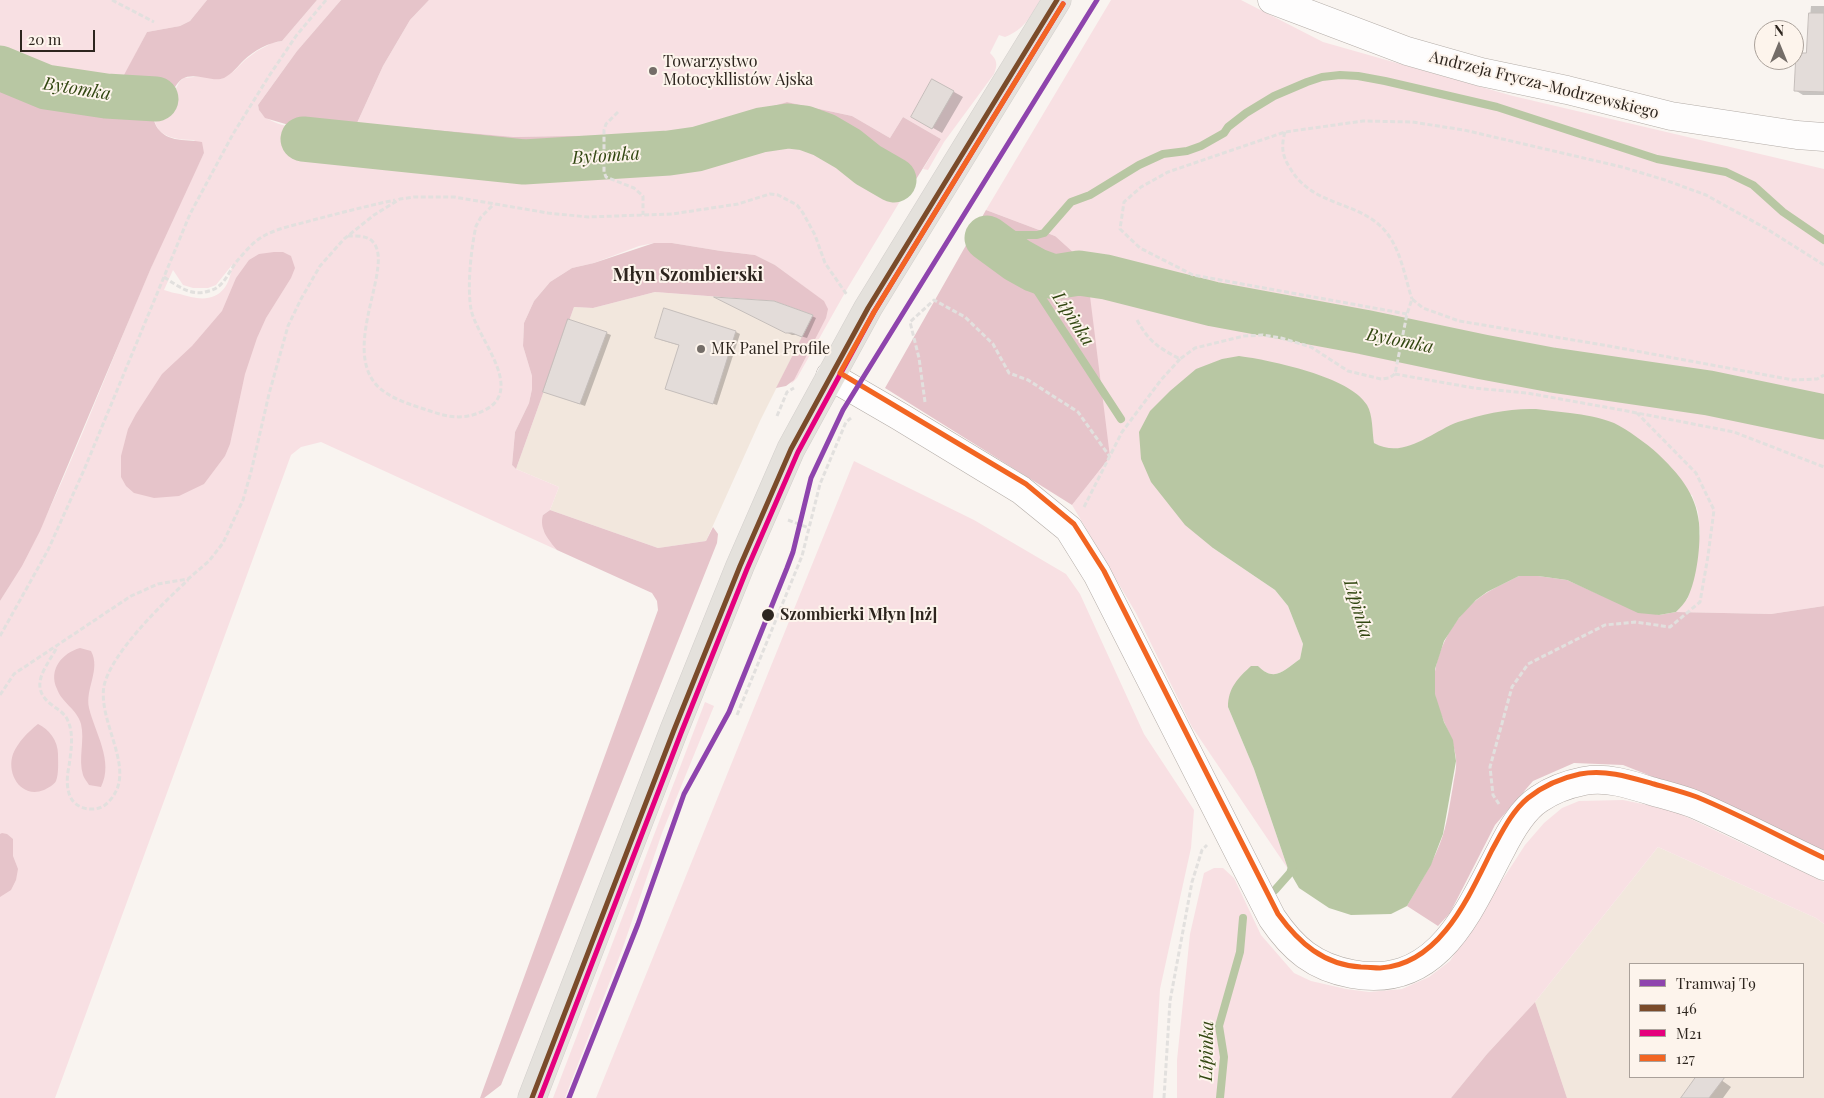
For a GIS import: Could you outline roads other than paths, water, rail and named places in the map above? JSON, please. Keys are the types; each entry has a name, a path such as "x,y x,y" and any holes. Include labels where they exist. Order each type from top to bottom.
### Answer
{"main road":[{"path":"532,1098 674,730 740,566 787,458 868,308 1057,0"}],"street":[{"name":"Andrzeja Frycza-Modrzewskiego","path":"1272,0 1407,51 1481,72 1567,90 1671,116 1797,135 1824,136"},
{"path":"830,376 1021,490 1069,529 1097,574 1272,918 1285,937 1298,950 1315,962 1339,972 1365,976 1397,974 1416,967 1443,945 1464,920 1514,824 1538,799 1561,787 1586,781 1619,781 1693,804 1824,866"}],"water":[{"path":"1239,356 1289,366 1328,378 1345,386 1358,395 1367,405 1371,418 1374,443 1385,447 1407,446 1417,443 1458,422 1486,414 1506,411 1540,409 1587,415 1608,421 1637,437 1665,461 1685,484 1697,512 1699,541 1696,571 1688,597 1676,612 1659,615 1638,613 1567,580 1538,576 1519,576 1487,592 1476,600 1459,618 1444,641 1435,669 1435,694 1444,722 1453,740 1456,761 1443,834 1431,865 1407,906 1391,914 1351,915 1329,908 1299,888 1288,869 1254,769 1228,707 1228,700 1235,684 1251,666 1258,666 1269,674 1284,671 1300,659 1303,644 1288,606 1275,590 1213,548 1185,525 1151,482 1141,459 1139,432 1150,411 1196,369 1222,359"}],"waterway":[{"name":"Bytomka","path":"0,68 46,87 106,96 156,99"},
{"path":"987,238 1004,235 1037,235 1044,233 1071,202 1090,195 1139,165 1163,154 1187,151 1201,146 1224,133 1228,127 1246,113 1274,96 1322,77 1340,75 1385,81 1497,107 1657,159 1726,172 1753,185 1783,212 1824,240"},
{"name":"Bytomka","path":"303,139 524,162 669,153 697,149 761,130 788,126 805,128 824,135 894,180"},
{"name":"Bytomka","path":"987,238 1017,260 1035,270 1054,277 1079,273 1106,277 1213,304 1364,332 1483,357 1552,370 1709,393 1824,417"},
{"name":"Lipinka","path":"1017,260 1121,419"},
{"name":"Lipinka","path":"1275,890 1290,873 1293,865"},
{"name":"Lipinka","path":"1220,1098 1224,1057 1219,1026 1240,952 1243,918"}],"tram line":[{"name":"T9","path":"569,1098 638,924 684,794 729,712 787,568 793,552 811,478 843,410 1097,0"}],"place":[{"name":"Towarzystwo Motocykllistów Ajska","path":"653,71"},
{"name":"MK Panel Profile","path":"701,349"},
{"name":"Szombierki Młyn [nż]","path":"768,615"}],"district":[{"name":"Młyn Szombierski","path":"688,275"}]}
